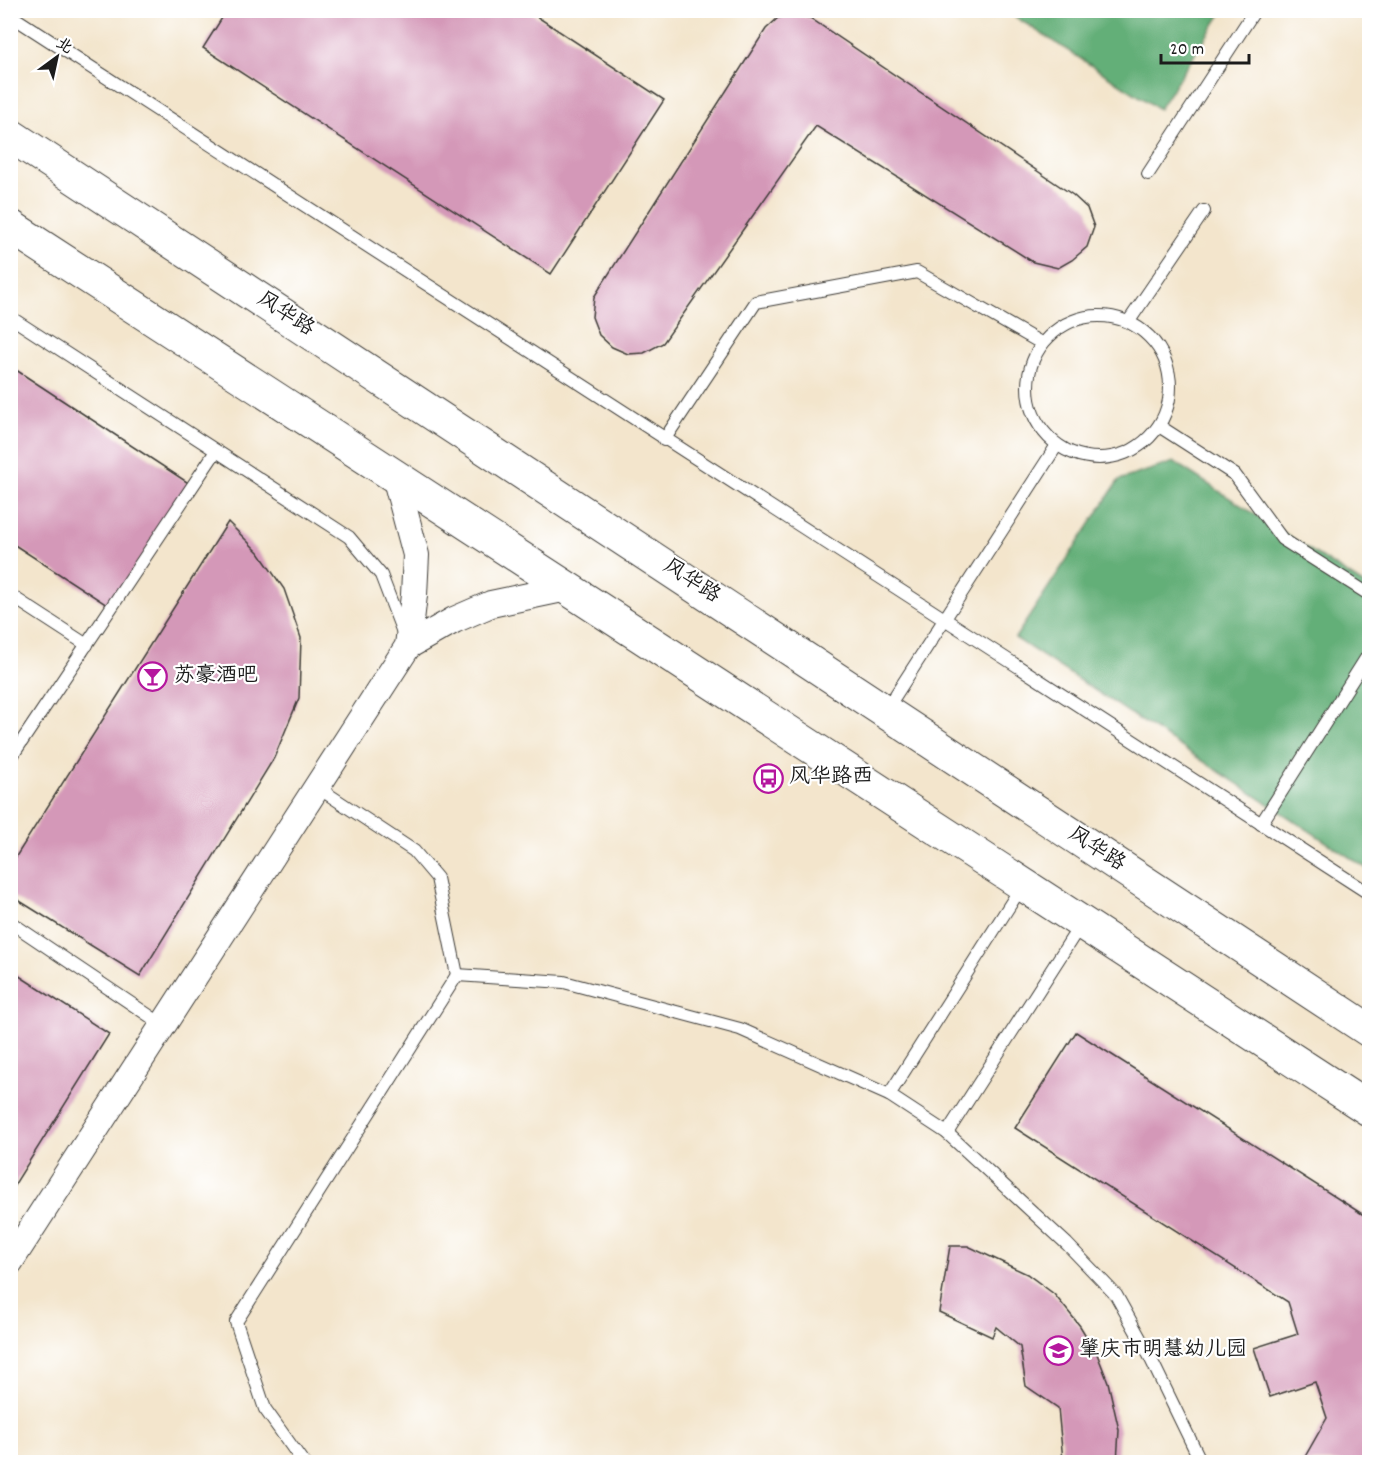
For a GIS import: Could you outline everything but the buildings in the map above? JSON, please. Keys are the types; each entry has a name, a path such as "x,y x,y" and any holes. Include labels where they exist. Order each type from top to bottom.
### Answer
{"main road":[{"name":"风华路","path":"10,135 1370,1031"},
{"path":"10,226 1370,1110"}],"street":[{"path":"10,1262 408,646 416,555 395,476"},
{"path":"408,646 491,604 567,588"}],"lane":[{"path":"1148,174 1255,10"},
{"path":"10,15 664,440 1370,894"},
{"path":"1129,321 1204,212"},
{"path":"664,440 756,302 917,272 1041,343"},
{"path":"1105,315 1129,321 1149,335 1164,355 1170,379 1169,403 1159,426 1144,443 1124,454 1101,459 1078,455 1058,445 1041,429 1030,408 1027,386 1030,363 1041,343 1058,327 1080,317 1105,315"},
{"path":"10,317 349,537 381,575 408,646"},
{"path":"1159,426 1236,475 1282,539 1370,595"},
{"path":"886,711 1058,445"},
{"path":"10,759 216,451"},
{"path":"10,595 87,645"},
{"path":"1261,824 1370,652"},
{"path":"303,1462 265,1409 236,1322 457,975 437,878 414,851 317,787"},
{"path":"889,1095 1023,885"},
{"path":"10,922 163,1025"},
{"path":"947,1133 1082,923"},
{"path":"457,975 564,982 740,1029 889,1095 947,1133 1067,1244 1116,1295 1147,1351 1201,1462"}],"green space":[{"path":"1006,11 1223,11 1159,109"},
{"path":"1174,462 1369,588 1369,870 1015,638 1119,480"}],"place":[{"name":"苏豪酒吧","path":"153,677"},
{"name":"风华路西","path":"768,778"},
{"name":"肇庆市明慧幼儿园","path":"1058,1351"}]}
